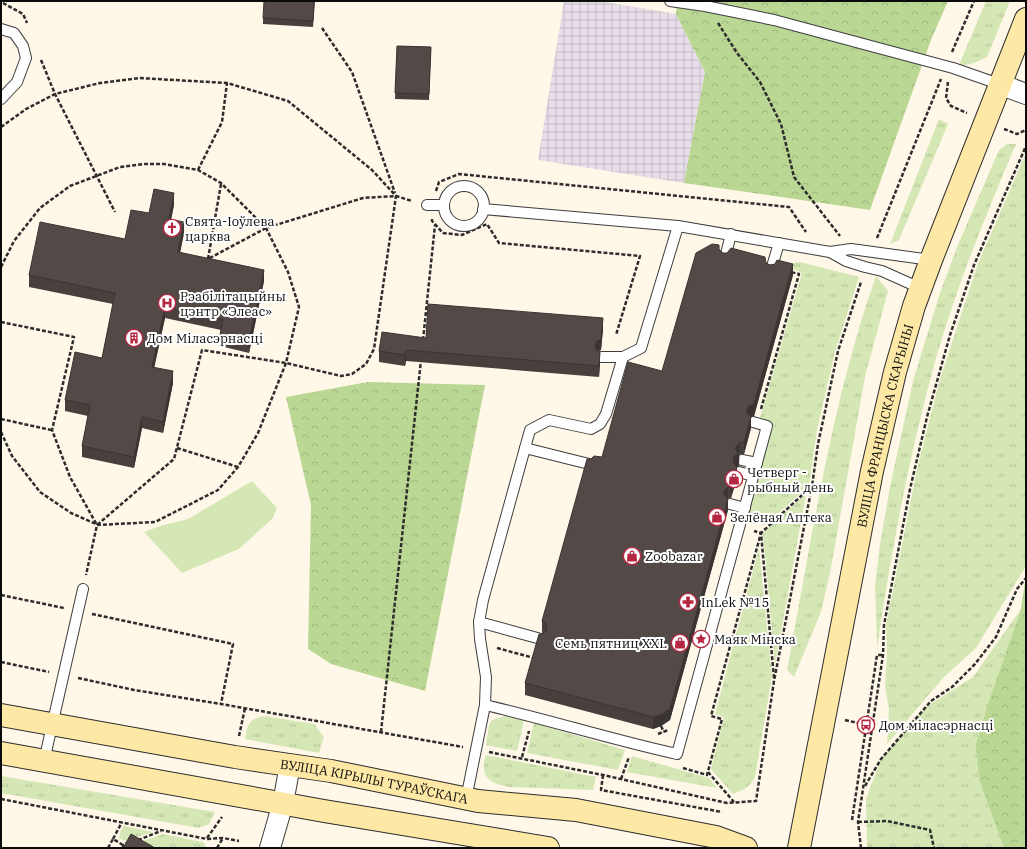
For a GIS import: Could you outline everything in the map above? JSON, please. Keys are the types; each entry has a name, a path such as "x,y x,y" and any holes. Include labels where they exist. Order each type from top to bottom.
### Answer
{"main road":[{"name":"ВУЛІЦА ФРАНЦЫСКА СКАРЫНЫ","path":"799,848 884,416 902,344 930,260 1026,18"},
{"name":"ВУЛІЦА КІРЫЛЫ ТУРАЎСКАГА","path":"1,715 235,757 330,771 466,799 583,811 716,836 746,848"},
{"path":"1,753 548,848"}],"street":[{"path":"999,84 1026,94"},
{"path":"270,848 290,765"}],"lane":[{"path":"670,1 705,6 774,20 946,66 999,84"},
{"path":"1,30 14,32 23,46 26,58 18,82 1,98"},
{"path":"461,186 474,188 479,193 484,204 481,218 470,226 462,227 456,225 445,216 443,205 446,196 450,191 461,186"},
{"path":"427,205 443,205"},
{"path":"483,209 678,226 731,234 830,252 865,267 882,271 920,288"},
{"path":"601,357 623,357 641,348 678,226"},
{"path":"725,258 731,234"},
{"path":"771,270 779,243"},
{"path":"830,252 851,249 930,260"},
{"path":"466,799 485,705 486,678 479,622 483,600 530,430 550,420 592,429 600,424 606,414 623,357"},
{"path":"485,705 533,716 634,745 677,754 767,426 752,422"},
{"path":"525,448 589,464"},
{"path":"742,460 757,463"},
{"path":"738,472 753,476"},
{"path":"730,504 745,508"},
{"path":"44,761 83,589"},
{"path":"479,622 541,639"}],"path":[{"path":"872,251 946,66 974,1"},
{"path":"3,3 23,14 29,28"},
{"path":"705,6 737,53 760,82 781,124 794,177 840,237"},
{"path":"83,589 97,524 174,459 202,350 286,363 341,376 352,374 366,364 374,349 396,196 352,72 322,28"},
{"path":"40,58 55,94 115,212"},
{"path":"1,127 26,109 55,94 100,84 139,78 227,83 288,101 372,170 396,196"},
{"path":"198,170 222,122 227,83"},
{"path":"861,848 858,822 883,655 884,625 910,489 952,328 974,265 1026,146"},
{"path":"1,268 14,241 40,208 70,186 120,167 145,164 164,164 198,170 221,183 266,228 288,272 298,307 286,363 258,433 238,467 218,490 155,522 97,524 72,513 40,492 12,456 1,432"},
{"path":"221,183 208,258 266,228 363,198 396,196 427,205"},
{"path":"423,344 436,225"},
{"path":"1,662 134,690 477,749 604,775 727,803 756,802 774,682 812,486 818,444 838,351 865,267"},
{"path":"1,322 74,337 52,430 70,477 97,524"},
{"path":"381,732 421,360"},
{"path":"1,419 52,430"},
{"path":"177,448 238,467"},
{"path":"676,766 707,775 722,719 711,716 761,533 812,486"},
{"path":"761,533 774,682"},
{"path":"863,789 881,759 931,701 952,687 975,664 996,637 1017,589 1026,578"},
{"path":"1,595 233,644 221,704"},
{"path":"493,648 535,658"},
{"path":"852,820 877,655 883,655"},
{"path":"239,739 245,708"},
{"path":"661,726 664,732"},
{"path":"708,772 735,802"},
{"path":"604,775 601,790 722,812"},
{"path":"1,799 207,839 223,838 239,841"},
{"path":"207,839 222,817"},
{"path":"858,822 887,821 930,830 934,848"},
{"path":"108,848 122,822"},
{"path":"136,840 162,831"},
{"path":"217,848 223,838"},
{"path":"113,839 123,846 130,848"},
{"path":"123,846 130,842"}],"shaded area":[{"path":"564,1 599,1 676,14 705,72 684,183 538,160"}],"green space":[{"path":"670,1 948,1 931,40 870,210 684,183 705,72 676,14 677,2"},
{"path":"986,1 1010,1 987,57 974,63 959,65"},
{"path":"939,119 948,124 899,240 890,244"},
{"path":"1007,144 1016,144 962,279 935,362 909,468 888,576 877,648 875,586 880,544 890,487 913,381 939,296 957,247 999,150"},
{"path":"1026,153 1026,566 976,648 943,678 887,744 889,710 885,686 887,653 886,625 917,469 940,379 977,266"},
{"path":"800,262 859,277 835,352 817,430 809,486 765,525 743,520 770,424 759,421 802,273 788,267 794,263"},
{"path":"876,276 888,291 865,377 830,573 821,612 794,677 787,670 824,471 860,324"},
{"path":"368,382 485,385 425,691 331,664 308,649 311,505 286,397"},
{"path":"252,481 277,508 273,518 239,549 182,573 144,532 160,526 188,519"},
{"path":"806,494 775,665 763,533"},
{"path":"759,548 772,676 755,777 746,788 733,794 711,769 724,717 715,714"},
{"path":"1026,575 1026,848 1004,848 979,779 976,744 992,692 1021,609"},
{"path":"1021,609 992,692 998,828 1004,848 867,848 866,799 881,759 926,707 973,677"},
{"path":"264,716 314,724 324,737 319,753 245,739 250,723 259,717"},
{"path":"505,716 524,720 517,751 486,745 489,725 492,720"},
{"path":"534,723 625,750 618,770 527,753"},
{"path":"486,755 596,777 593,790 503,786 492,781 485,774 484,763"},
{"path":"632,756 709,778 717,788 627,772"},
{"path":"1,776 215,812 209,824 199,828 1,793"},
{"path":"124,826 153,832 125,841 119,838 120,832"},
{"path":"163,834 203,842 207,848 137,848 131,845"}],"building":[{"path":"264,1 314,1 313,21 263,18"},
{"path":"397,46 431,47 429,94 395,93"},
{"name":"Дом Міласэрнасці","path":"154,189 174,193 169,219 184,222 178,252 264,270 249,341 220,335 223,319 165,307 152,367 173,371 163,422 142,417 134,457 82,446 90,405 65,400 75,352 102,358 115,293 29,275 40,222 125,239 131,210 149,213"},
{"path":"712,244 719,245 719,249 723,253 727,253 731,248 765,257 766,263 770,265 775,264 777,260 793,264 754,404 749,406 747,409 747,413 751,417 744,442 740,443 736,447 736,451 739,454 734,456 733,462 737,467 731,486 724,491 724,495 728,499 670,709 661,715 653,717 525,683 539,634 543,634 547,630 546,623 542,621 587,459 591,459 594,456 602,457 628,362 662,371 696,253"},
{"path":"428,304 603,318 601,340 597,341 595,346 596,350 600,352 599,366 406,350 405,355 379,351 382,332 426,338"},
{"path":"131,834 155,848 123,848"}],"place":[{"name":"Свята-Іоўлева царква","path":"172,228"},
{"name":"Рэабілітацыйны цэнтр «Элеас»","path":"167,303"},
{"name":"Дом Міласэрнасці","path":"134,338"},
{"name":"Четверг - рыбный день","path":"734,479"},
{"name":"Зелёная Аптека","path":"717,517"},
{"name":"Zoobazar","path":"632,556"},
{"name":"InLek №15","path":"688,602"},
{"name":"Маяк Мінска","path":"701,639"},
{"name":"Семь пятниц XXL","path":"680,643"},
{"name":"Дом міласэрнасці","path":"866,725"}]}
